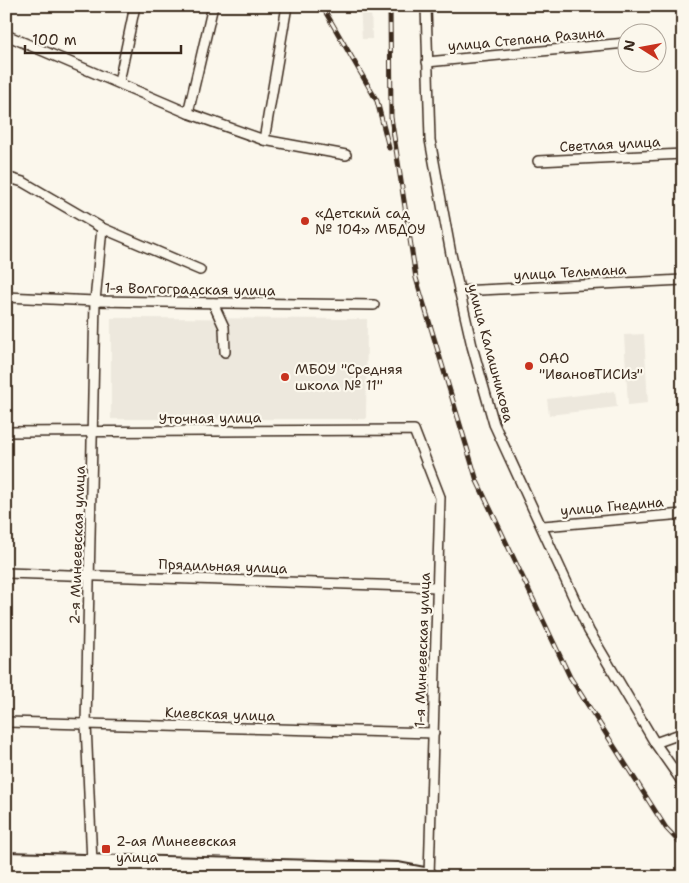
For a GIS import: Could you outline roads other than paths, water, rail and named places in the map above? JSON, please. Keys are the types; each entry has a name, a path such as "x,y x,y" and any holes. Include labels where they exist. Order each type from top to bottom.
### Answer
{"highway":[{"path":"6,861 91,872 152,877"},
{"path":"6,874 398,871 430,876"}],"street":[{"path":"119,82 135,6"},
{"path":"188,113 213,6"},
{"path":"264,140 287,6"},
{"name":"улица Калашникова","path":"426,6 430,140 459,291 494,424 543,526 589,631 655,743 683,783"},
{"path":"6,34 188,113 264,140 346,154"},
{"name":"улица Степана Разина","path":"428,62 616,44"},
{"name":"Светлая улица","path":"538,161 683,154"},
{"path":"6,177 23,182 102,228 200,270"},
{"name":"2-я Минеевская улица","path":"91,872 86,724 96,301 102,228"},
{"name":"улица Тельмана","path":"459,291 683,280"},
{"name":"1-я Волгоградская улица","path":"6,297 96,301 374,305"},
{"path":"213,303 224,327 225,352"},
{"name":"Уточная улица","path":"6,432 414,430"},
{"name":"1-я Минеевская улица","path":"414,430 440,497 430,876"},
{"name":"улица Гнедина","path":"543,526 683,514"},
{"name":"Прядильная улица","path":"6,573 90,574 438,587"},
{"name":"Киевская улица","path":"6,722 434,734"},
{"path":"655,743 683,733"}],"railway":[{"path":"322,6 377,101 389,148"},
{"path":"390,6 391,117 416,278 477,481 570,677 666,828 683,846"}],"place":[{"name":"«Детский сад № 104» МБДОУ","path":"305,221"},
{"name":"ОАО \"ИвановТИСИз\"","path":"529,366"},
{"name":"МБОУ \"Средняя школа № 11\"","path":"285,377"},
{"name":"2-ая Минеевская улица","path":"106,849"}]}
